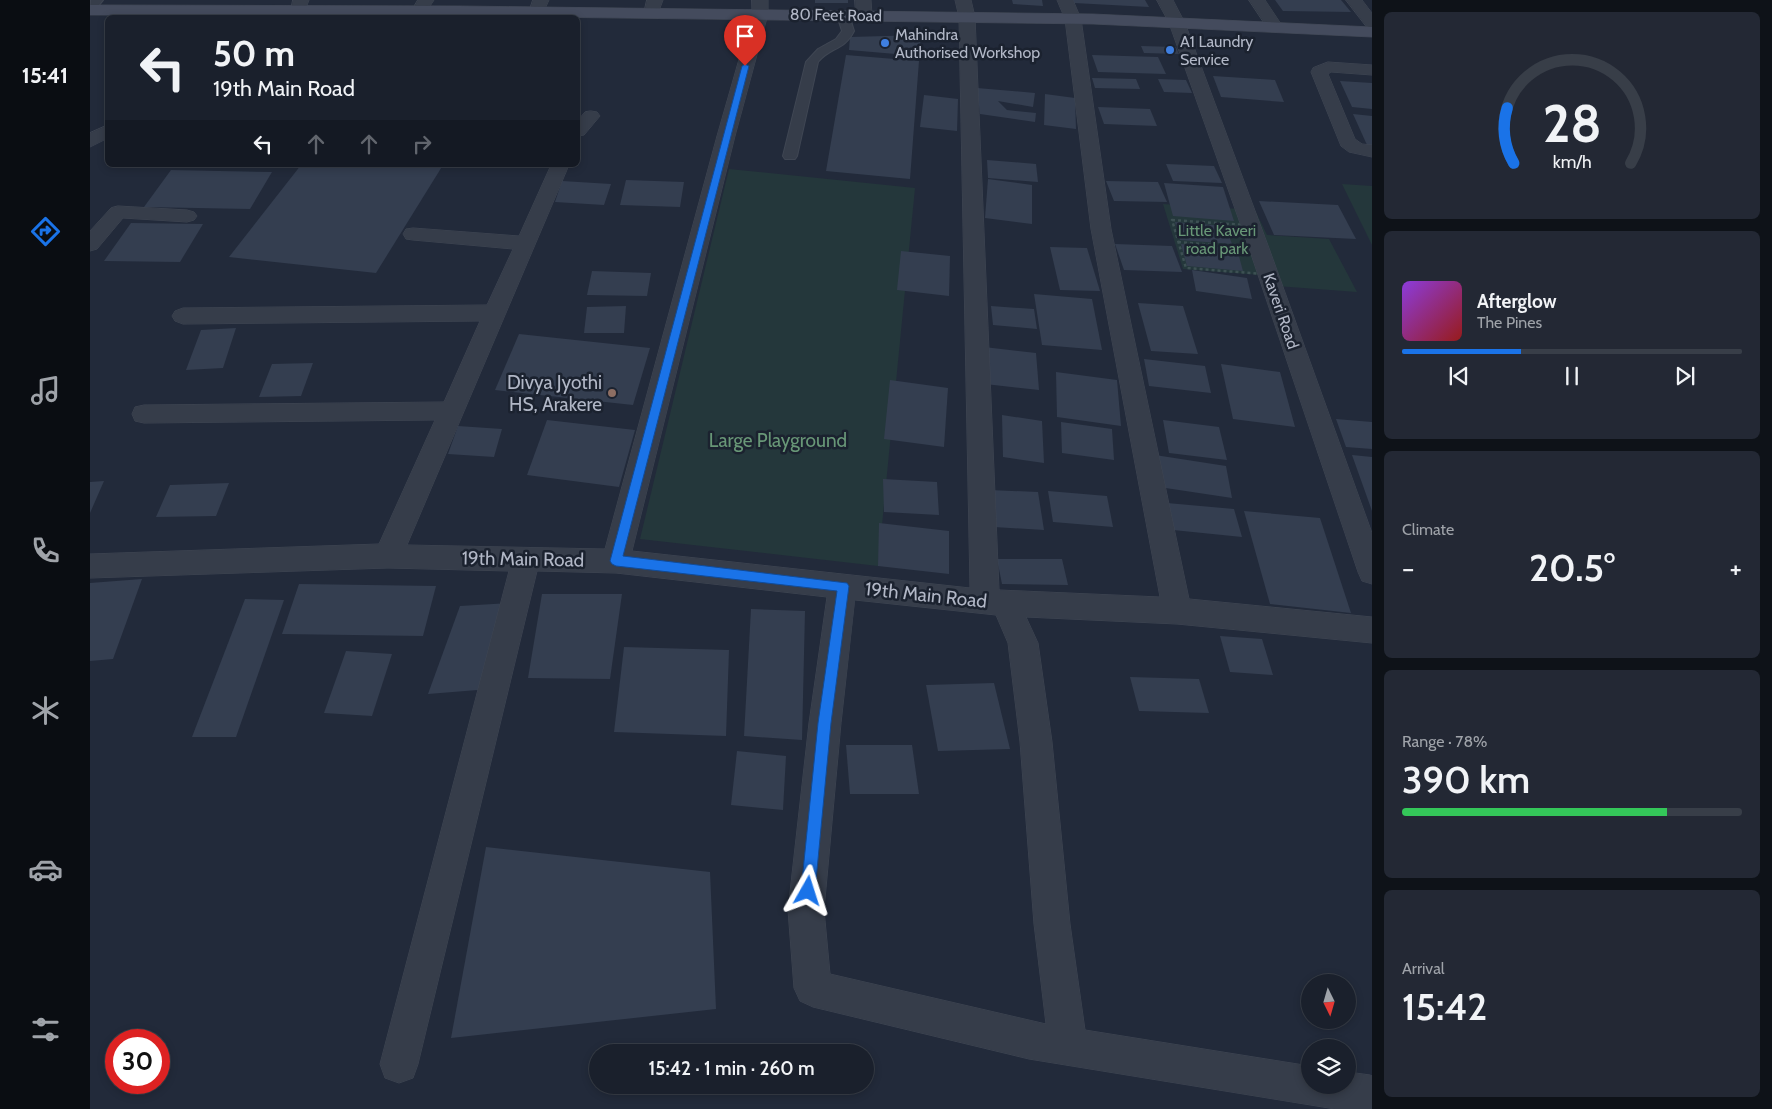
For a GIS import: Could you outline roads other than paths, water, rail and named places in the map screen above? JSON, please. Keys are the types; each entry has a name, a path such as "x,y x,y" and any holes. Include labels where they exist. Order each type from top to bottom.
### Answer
{"main road":[{"name":"80 Feet Road","path":"90,9 261,14 300,5 760,7 843,15 864,8 1069,9 1177,23 1372,32"}],"street":[{"name":"Kaveri Road","path":"1165,0 1177,23 1260,251 1372,572"},
{"path":"1257,0 1275,27"},
{"path":"1354,0 1372,23"},
{"path":"616,561 760,7"},
{"path":"965,8 995,603 1023,643 1036,742 1052,924 1068,1046"},
{"path":"1069,9 1101,229 1177,611"},
{"path":"1372,70 1328,67 1319,72 1348,142 1362,150 1372,151"},
{"path":"580,130 591,116"},
{"path":"90,140 105,132"},
{"path":"388,556 559,167"},
{"path":"90,244 118,212 187,216"},
{"path":"413,234 526,243"},
{"path":"183,316 495,313"},
{"path":"144,414 452,411"},
{"name":"19th Main Road","path":"90,566 388,556 616,561 995,603 1177,611 1372,630"},
{"path":"399,1064 526,559"},
{"path":"843,586 825,723 806,910 813,988 1029,1040 1370,1095"}],"lane":[{"path":"90,9 97,0"},
{"path":"790,156 812,62 818,52 841,44 845,39 848,30 843,15"}],"place":[{"name":"Mahindra Authorised Workshop","path":"885,43"},
{"name":"A1 Laundry Service","path":"1170,50"},
{"name":"Divya Jyothi HS, Arakere","path":"612,393"}],"park label":[{"name":"Little Kaveri road park","path":"1217,239"},
{"name":"Large Playground","path":"778,440"}]}
